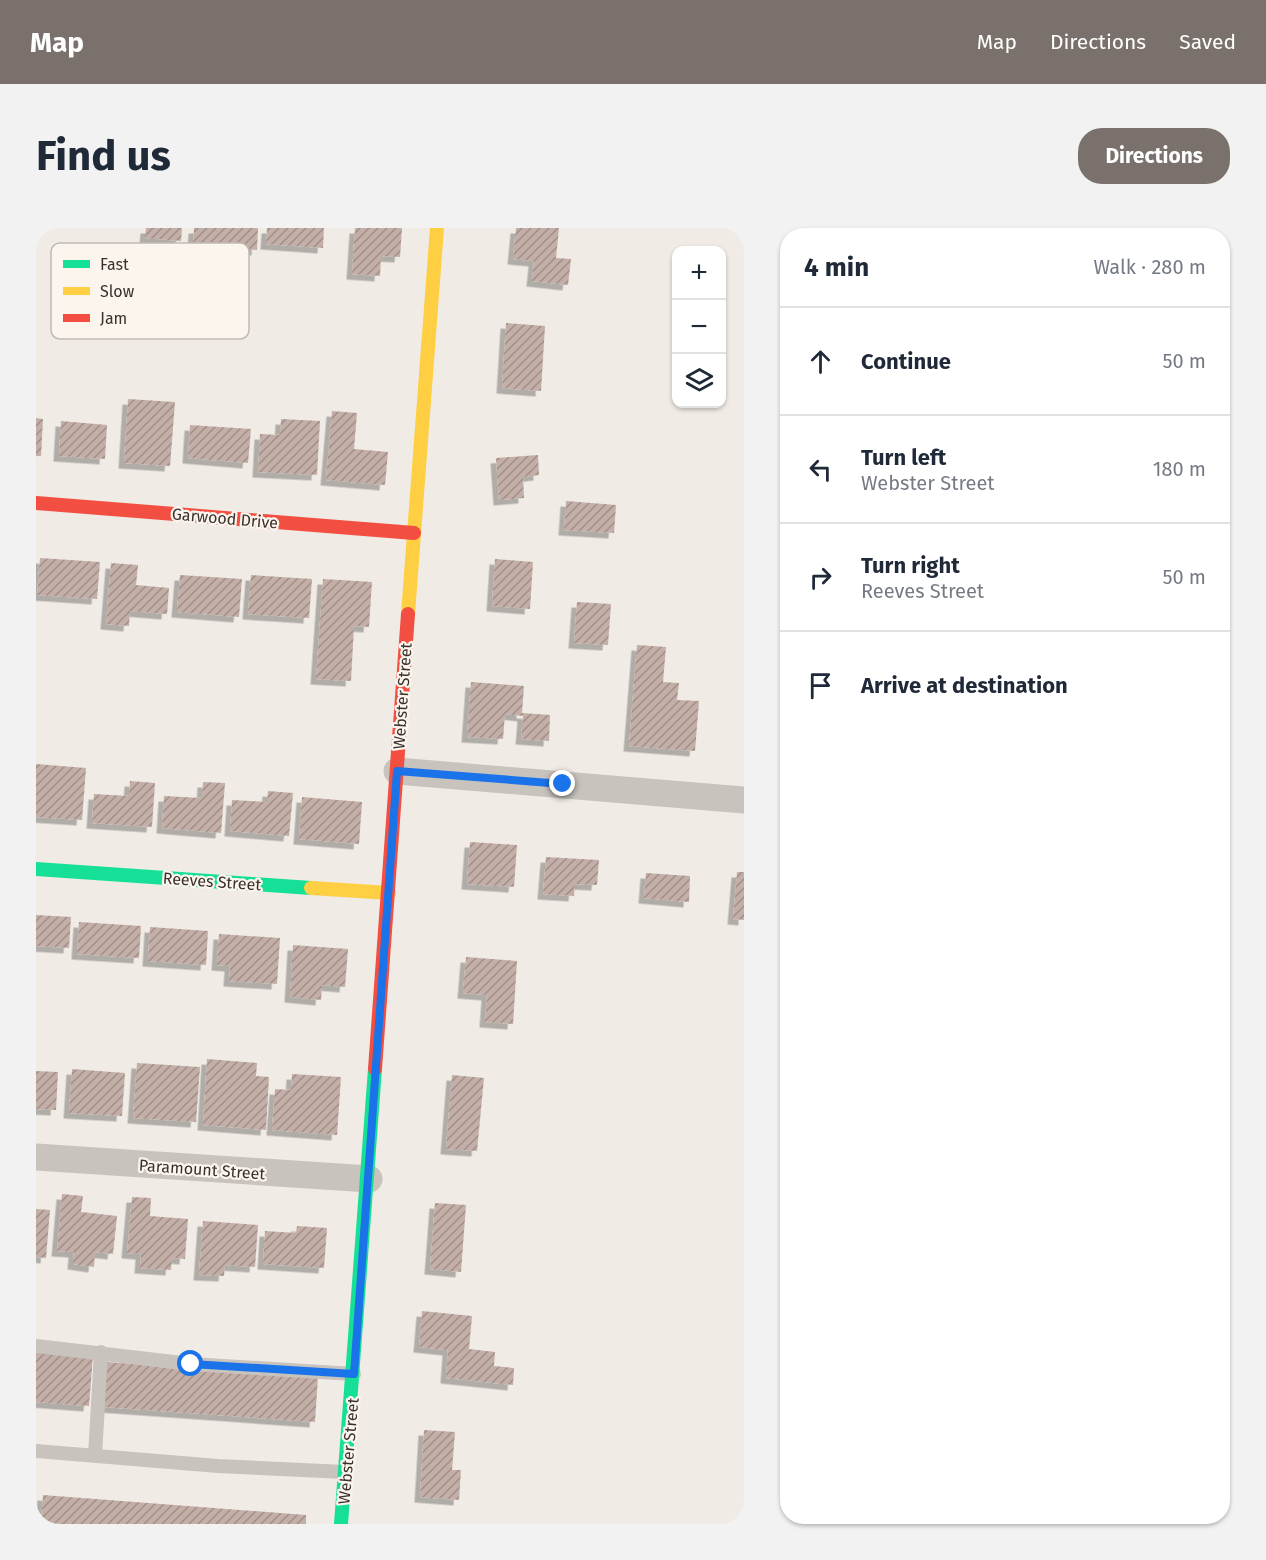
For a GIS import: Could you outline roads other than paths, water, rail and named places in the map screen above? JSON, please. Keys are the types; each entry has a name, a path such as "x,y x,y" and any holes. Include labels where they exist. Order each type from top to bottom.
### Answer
{"street":[{"name":"Webster Street","path":"341,1524 369,1179 437,228"},
{"name":"Garwood Drive","path":"36,502 414,533"},
{"path":"397,771 744,800"},
{"name":"Reeves Street","path":"36,869 389,892"},
{"name":"Paramount Street","path":"36,1157 369,1179"}],"lane":[{"path":"36,1346 191,1364 354,1374"},
{"path":"95,1456 101,1352"},
{"path":"36,1451 218,1466 346,1472"}]}
